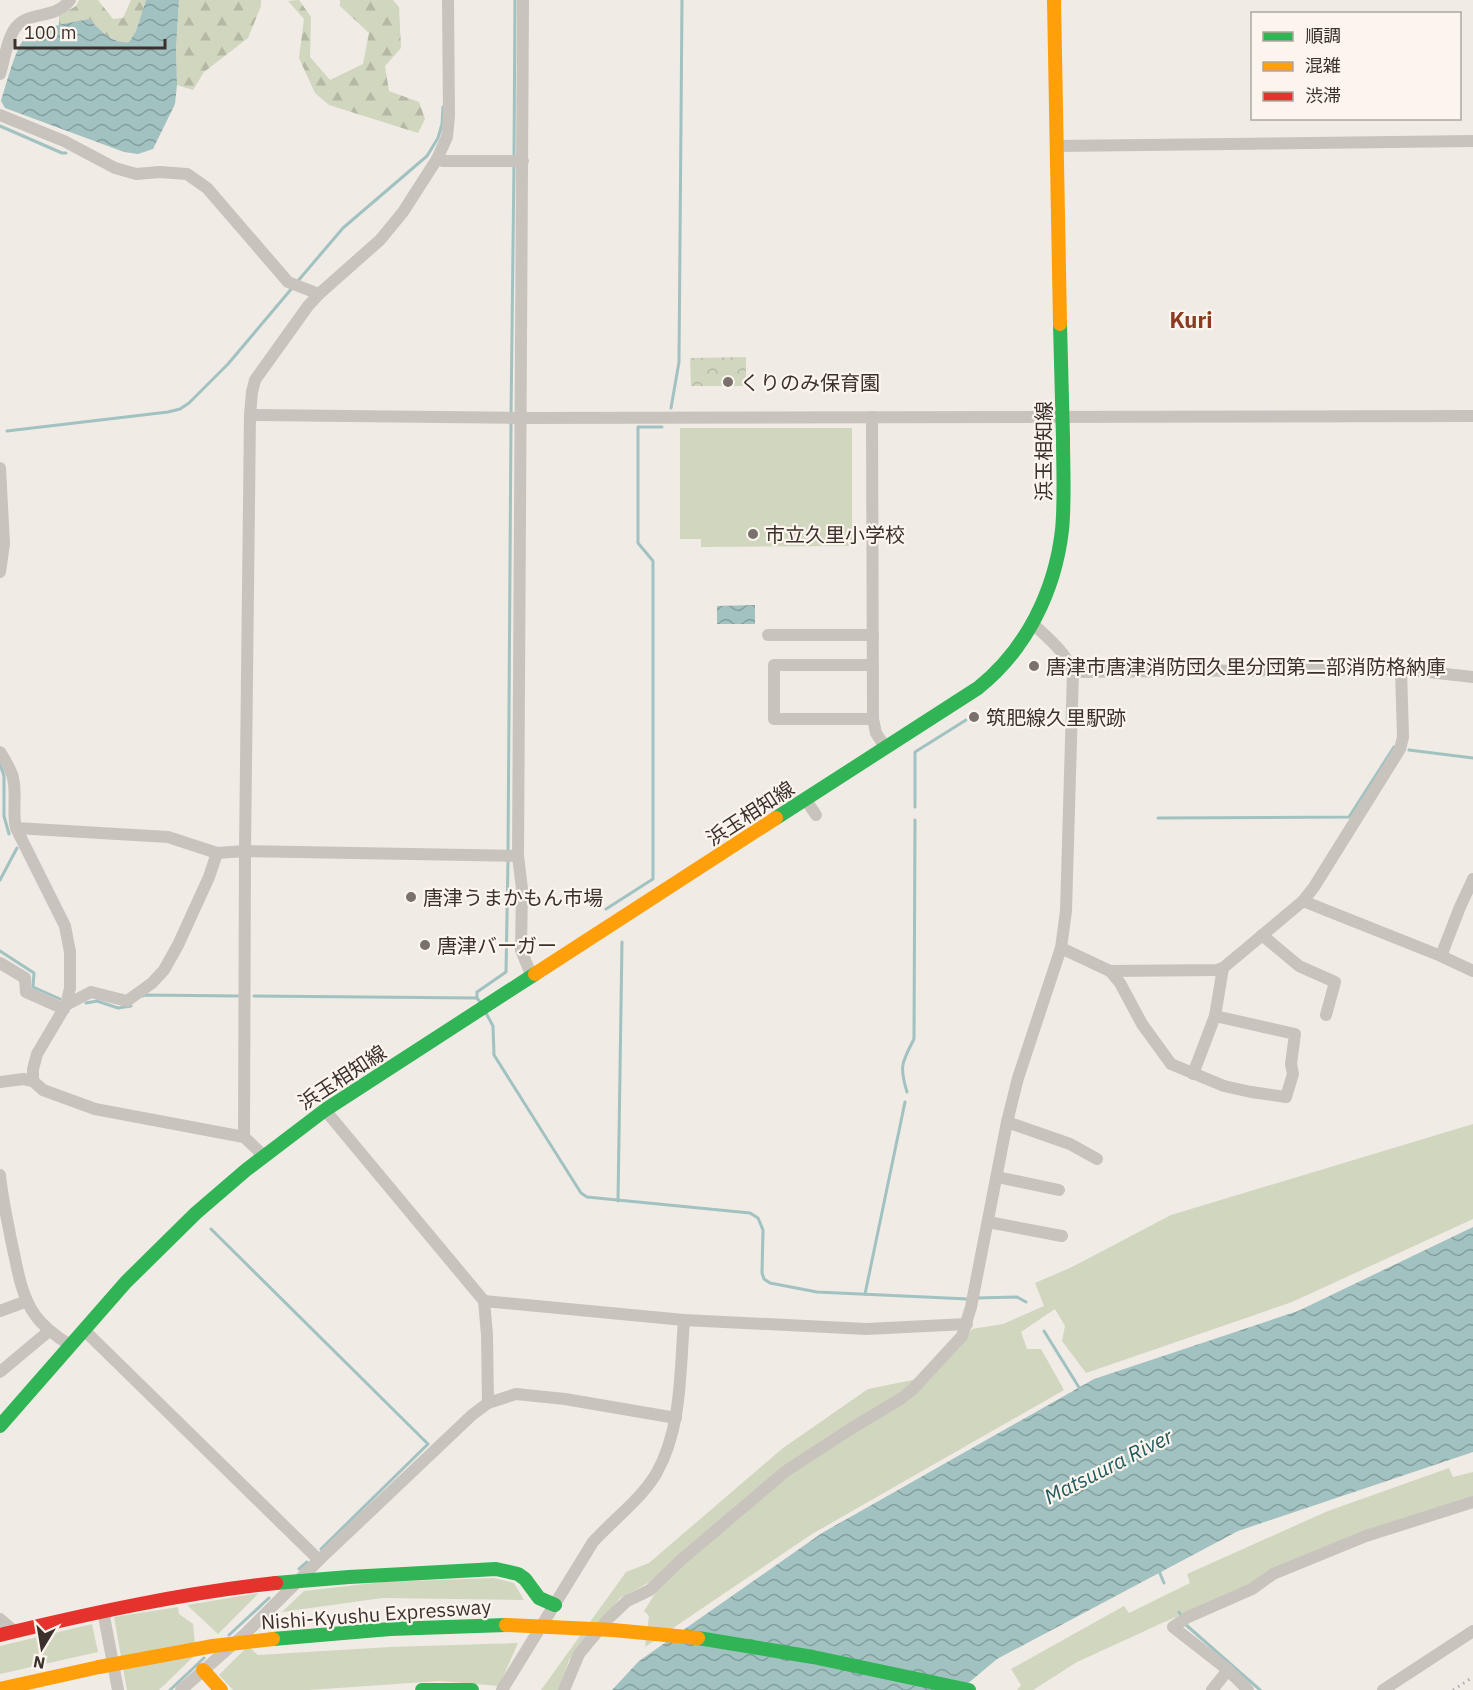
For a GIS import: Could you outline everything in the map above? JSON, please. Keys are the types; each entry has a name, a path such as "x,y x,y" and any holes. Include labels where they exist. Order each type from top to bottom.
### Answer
{"main road":[{"name":"浜玉相知線","path":"0,1426 84,1329 160,1248 263,1155 325,1110 955,703 984,682 1010,656 1033,624 1051,581 1062,532 1064,477 1054,0"},
{"path":"0,1635 104,1611 209,1592 299,1581 496,1569 518,1574 525,1579 538,1598 555,1605"},
{"name":"Nishi-Kyushu Expressway","path":"0,1689 99,1667 213,1646 386,1628 506,1624 580,1627 721,1642 797,1654 969,1690"},
{"path":"203,1670 221,1690"},
{"path":"422,1690 472,1690"}],"street":[{"path":"0,74 11,35 16,26 27,20 56,12 70,0"},
{"path":"244,1137 245,851 252,392 255,380 309,306 319,294 380,240 404,212 437,159 447,137 449,116 448,0"},
{"path":"523,0 523,161 515,418 519,568 512,856 522,889 521,950 532,977"},
{"path":"0,115 64,141 115,168 136,174 160,172 187,174 207,188 294,285 319,294"},
{"path":"1057,146 1473,141"},
{"path":"437,159 443,161 523,161"},
{"path":"250,415 515,418 1473,416"},
{"path":"872,417 873,719 876,733 885,747"},
{"path":"0,468 4,544 0,572"},
{"path":"564,1690 579,1654 608,1618 627,1601 650,1590 681,1560 786,1471 902,1398 962,1336 971,1307 1007,1122 1022,1067 1062,948 1066,911 1073,672 1069,660 1061,649 1033,624"},
{"path":"768,635 873,635"},
{"path":"873,665 774,665 774,719 873,719"},
{"path":"1073,672 1401,669 1473,677"},
{"path":"1110,971 1217,970 1223,968 1303,901 1400,749 1403,737 1401,669"},
{"path":"0,752 13,777 16,828 65,926 70,952 70,988 65,1007 38,1053 33,1069 33,1081"},
{"path":"806,800 816,815"},
{"path":"16,828 168,837 217,854 245,851 512,856"},
{"path":"65,1007 91,992 127,1001 164,970 178,945 217,854"},
{"path":"1441,956 1473,879"},
{"path":"1303,901 1473,971"},
{"path":"1262,935 1299,966 1335,982 1326,1015"},
{"path":"1062,948 1110,971 1120,983 1142,1024 1171,1064 1224,1086 1286,1097 1293,1074 1291,1064 1295,1034 1215,1016"},
{"path":"0,963 25,978 26,992 65,1007"},
{"path":"1193,1074 1215,1016 1223,968"},
{"path":"0,1082 23,1078 33,1081 43,1090 95,1110 244,1137 263,1155"},
{"path":"325,1110 484,1301 489,1402"},
{"path":"1007,1122 1070,1144 1097,1159"},
{"path":"0,1176 18,1271 27,1301 35,1316 49,1331 70,1345"},
{"path":"997,1177 1059,1190"},
{"path":"988,1222 1062,1236"},
{"path":"0,1311 27,1301"},
{"path":"484,1301 684,1320 866,1329 967,1324"},
{"path":"502,1690 593,1542 641,1494 656,1474 670,1442 676,1418 684,1320"},
{"path":"84,1329 319,1560"},
{"path":"0,1372 49,1331"},
{"path":"181,1690 246,1633 319,1560 472,1415 489,1402 516,1394 565,1399 676,1418"},
{"path":"1248,1690 1228,1670 1173,1627 1252,1589 1273,1574 1366,1536 1473,1502"},
{"path":"104,1611 118,1690"},
{"path":"0,1619 14,1632"},
{"path":"1383,1690 1473,1631"},
{"path":"1212,1690 1228,1670"}],"green space":[{"path":"79,0 98,0 113,19 123,18 131,0 146,0 136,31 129,42 123,42 112,39 89,19 59,26 59,16 76,6"},
{"path":"179,0 261,0 261,6 248,38 204,72 193,90 177,85 176,48"},
{"path":"299,0 311,17 310,57 330,80 363,64 369,33 340,6 340,0 393,0 399,7 401,48 385,66 389,91 419,102 425,119 418,133 329,105 315,93 299,58 304,19 288,1"},
{"path":"746,357 746,386 691,386 690,358"},
{"path":"680,428 852,428 852,546 701,547 701,539 680,539"},
{"path":"1473,1124 1473,1219 1292,1302 1086,1373 1062,1341 1065,1326 1055,1309 1021,1332 1027,1349 1041,1349 1064,1390 812,1534 645,1647 649,1616 644,1611 658,1589 650,1582 620,1598 569,1660 559,1690 541,1690 626,1572 649,1563 783,1448 868,1389 932,1376 972,1329 1003,1324 1044,1306 1035,1283 1072,1267 1171,1215"},
{"path":"1449,1468 1453,1477 1473,1472 1473,1496 1354,1535 1266,1571 1250,1585 1077,1662 1033,1690 1017,1690 1021,1685 1011,1669 1124,1606 1129,1613 1190,1583 1187,1574 1328,1511"},
{"path":"494,1578 514,1583 524,1600 382,1598 282,1612 304,1591 382,1582"},
{"path":"259,1593 218,1634 187,1605"},
{"path":"178,1607 179,1614 193,1624 196,1654 159,1690 127,1690 114,1617"},
{"path":"92,1624 98,1652 0,1674 0,1646"},
{"path":"518,1643 499,1686 439,1681 309,1690 233,1690 219,1675 248,1646 258,1655 390,1647"}],"water":[{"path":"146,0 179,0 175,104 153,149 138,154 124,152 5,108 1,101 10,70 19,47 28,37 53,26 89,19 112,39 129,42 136,31"},
{"path":"755,605 755,624 717,624 717,606"},
{"name":"Matsuura River","path":"1473,1227 1473,1452 1238,1531 997,1659 960,1690 612,1690 639,1661 822,1533 1094,1379 1298,1311"}],"waterway":[{"path":"514,157 515,0"},
{"path":"671,408 679,362 682,0"},
{"path":"297,282 343,228 427,156 438,138 443,107"},
{"path":"0,126 66,153"},
{"path":"511,415 514,164"},
{"path":"7,431 180,409 228,364 293,287"},
{"path":"508,853 511,422"},
{"path":"606,909 653,879 653,561 638,543 638,427 662,427"},
{"path":"915,807 915,752 966,720"},
{"path":"1158,818 1349,817 1394,747"},
{"path":"1409,750 1473,758"},
{"path":"0,764 4,776 4,816 9,834"},
{"path":"907,1092 903,1064 914,1039 915,820"},
{"path":"0,880 17,848"},
{"path":"480,1002 477,992 506,972 508,860"},
{"path":"618,1201 622,942"},
{"path":"0,951 34,973 33,987 60,999"},
{"path":"143,996 238,996"},
{"path":"254,996 477,998"},
{"path":"86,1003 97,1001 118,1008 131,1006"},
{"path":"486,1013 493,1026 494,1055 581,1193 587,1197 750,1213 758,1218 763,1230 762,1273 764,1279 770,1283 817,1292 968,1299"},
{"path":"865,1294 905,1102"},
{"path":"211,1229 428,1444 321,1549"},
{"path":"975,1298 1017,1297 1026,1302"},
{"path":"1044,1331 1080,1389"},
{"path":"299,1569 307,1562"},
{"path":"1159,1571 1164,1583"},
{"path":"229,1635 269,1598"},
{"path":"1179,1612 1182,1618"},
{"path":"1185,1624 1260,1690"},
{"path":"170,1690 204,1658"}],"railway":[{"path":"1453,1690 1473,1677"}],"traffic: fast":[{"path":"776,818 978,688 1010,656 1035,618 1053,575 1062,530 1064,484 1060,324"},
{"path":"0,1426 126,1282 196,1213 246,1170 325,1110 535,974"},
{"path":"276,1583 496,1569 518,1574 525,1579 539,1598 555,1605"},
{"path":"273,1639 390,1629 506,1625"},
{"path":"698,1638 813,1657 969,1690"},
{"path":"422,1690 472,1690"}],"traffic: slow":[{"path":"1054,0 1060,324"},
{"path":"535,974 776,818"},
{"path":"506,1625 613,1630 698,1638"},
{"path":"99,1667 213,1646 273,1639"},
{"path":"0,1689 99,1667"},
{"path":"203,1670 221,1690"}],"traffic: jam":[{"path":"0,1635 137,1604 276,1583"}],"place":[{"name":"くりのみ保育園","path":"728,382"},
{"name":"市立久里小学校","path":"753,534"},
{"name":"唐津市唐津消防団久里分団第二部消防格納庫","path":"1034,666"},
{"name":"筑肥線久里駅跡","path":"974,717"},
{"name":"唐津うまかもん市場","path":"411,897"},
{"name":"唐津バーガー","path":"425,945"}],"district":[{"name":"Kuri","path":"1191,319"}]}
